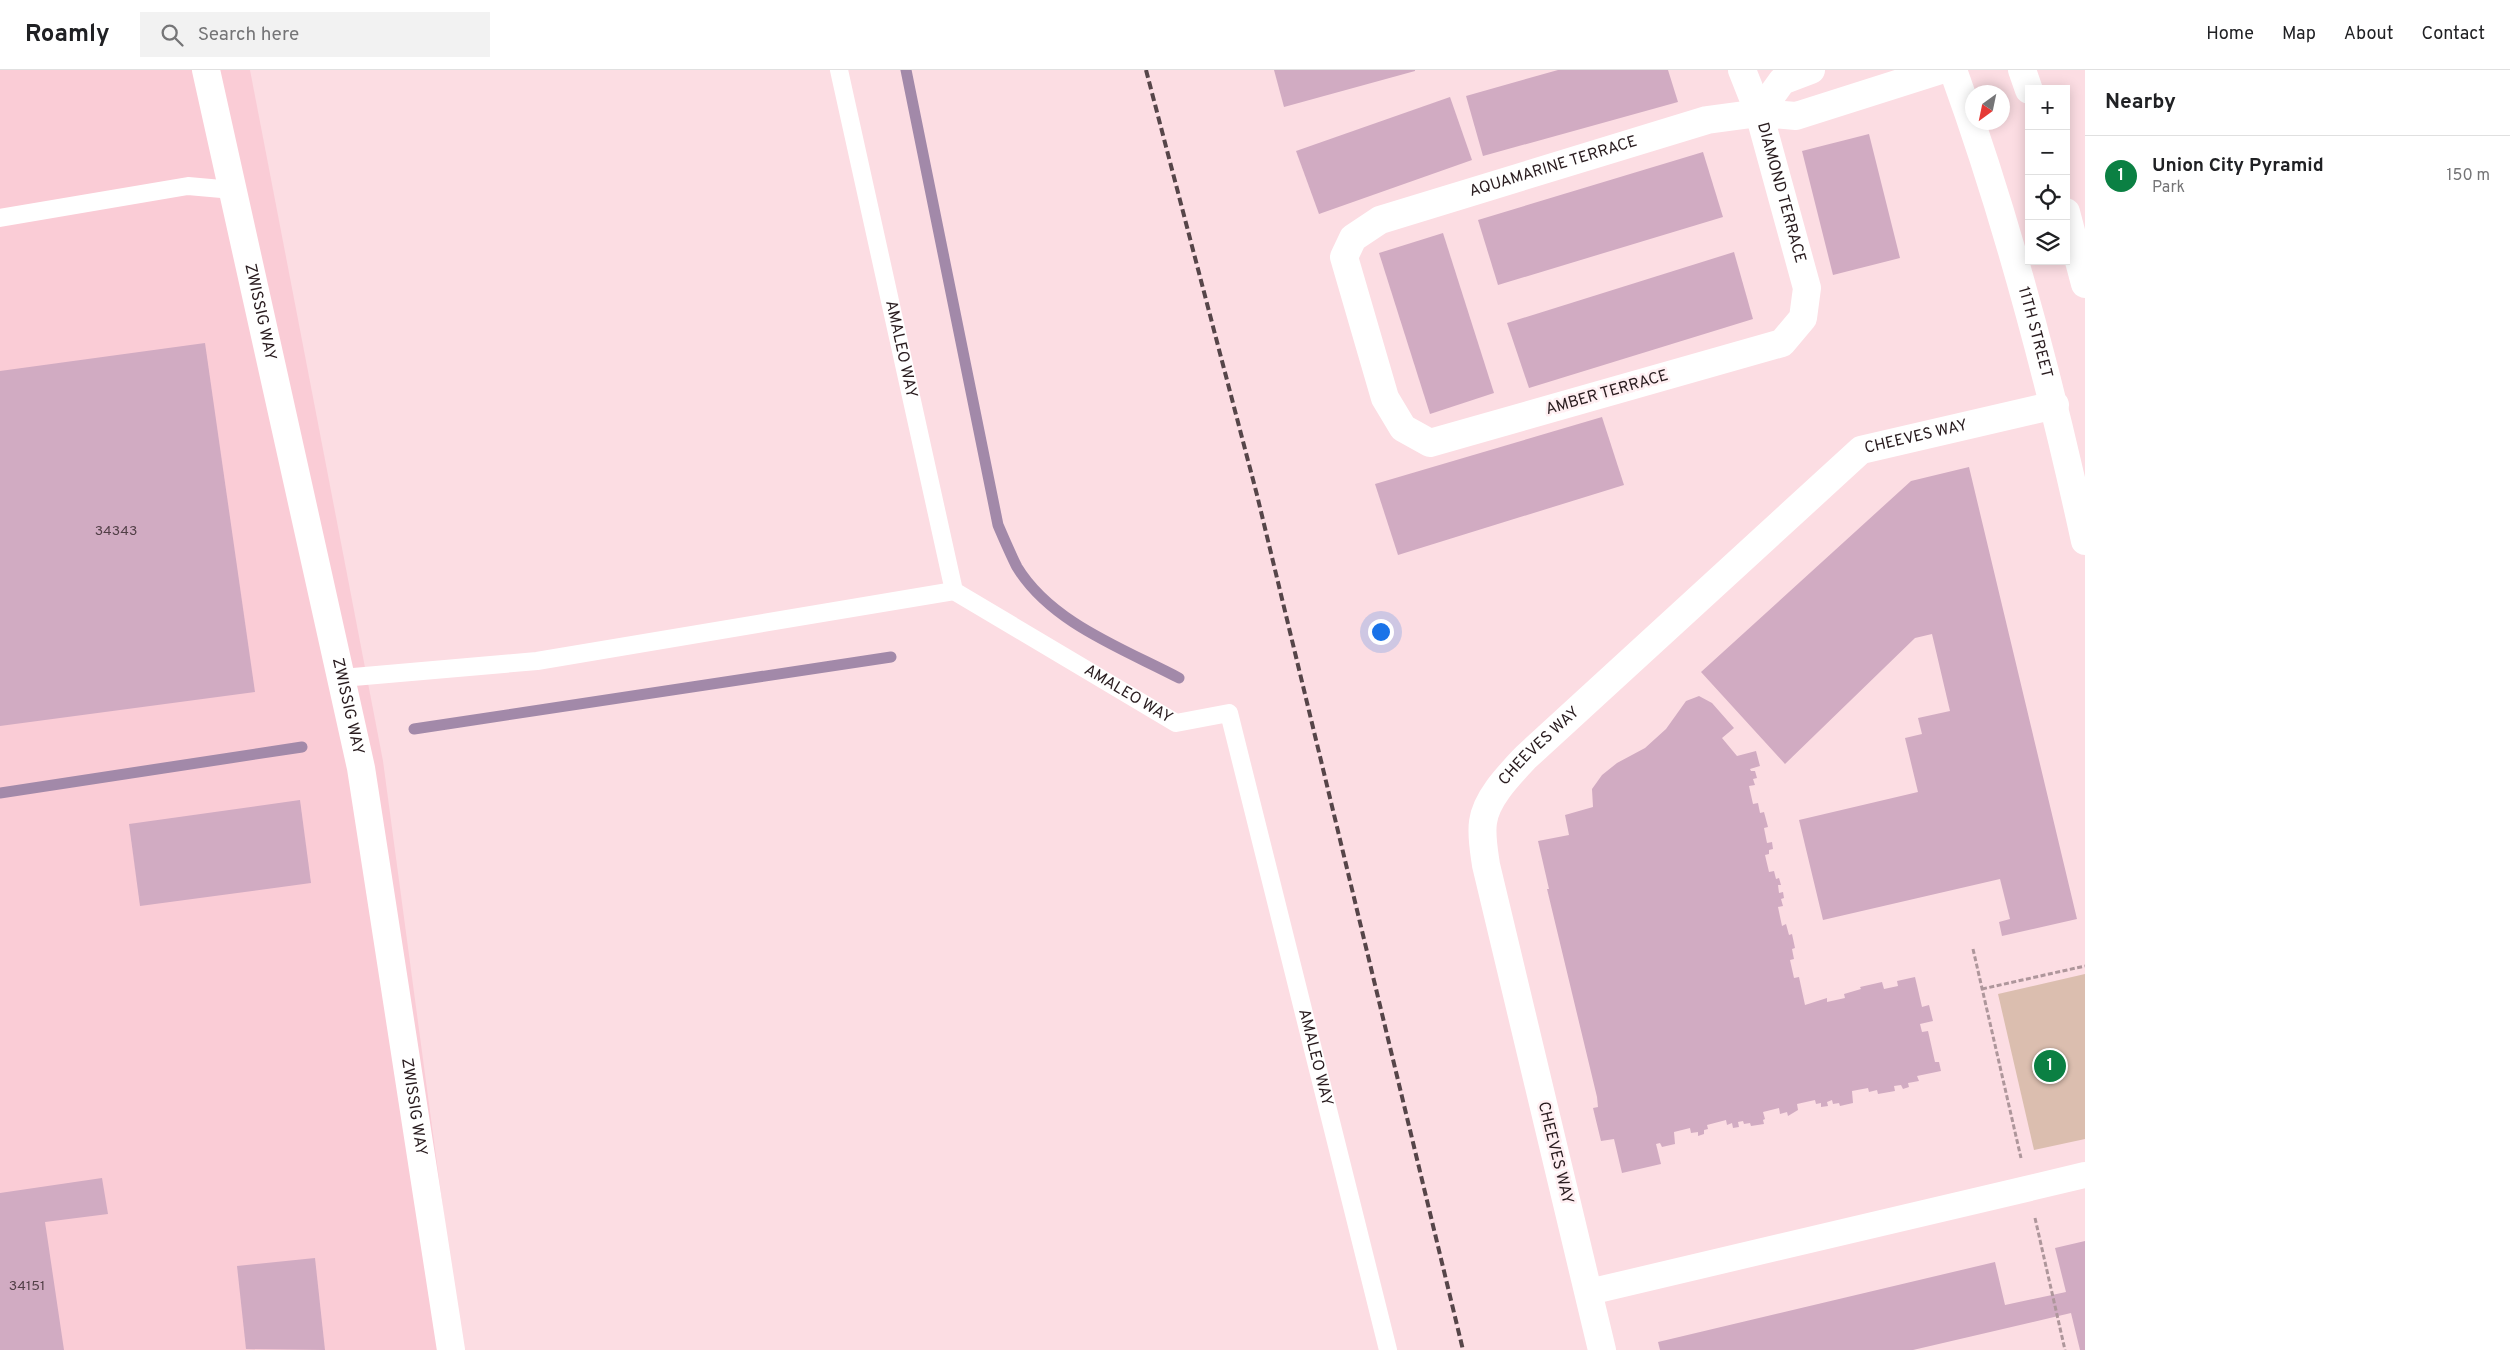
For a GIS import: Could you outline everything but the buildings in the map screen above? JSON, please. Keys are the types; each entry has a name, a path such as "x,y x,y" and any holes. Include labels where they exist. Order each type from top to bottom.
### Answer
{"street":[{"name":"ZWISSIG WAY","path":"206,70 361,768 451,1350"},
{"name":"DIAMOND TERRACE","path":"1742,70 1760,113 1807,288 1803,318"},
{"path":"1760,113 1782,81 1812,70"},
{"name":"AQUAMARINE TERRACE","path":"1403,428 1385,398 1344,257 1353,238 1380,220 1707,120 1760,113 1796,116 1942,70"},
{"name":"11TH STREET","path":"1953,70 1976,133 2021,277 2055,405 2085,541"},
{"path":"2022,70 2027,85"},
{"path":"2068,220 2085,284"},
{"name":"AMBER TERRACE","path":"1403,428 1430,443 1782,343 1803,318"},
{"name":"CHEEVES WAY","path":"1602,1350 1486,865 1482,829 1488,807 1507,778 1526,757 1861,450 2055,405"},
{"path":"1589,1292 2085,1175"}],"lane":[{"name":"AMALEO WAY","path":"838,70 954,591 1176,723 1229,714 1388,1350"},
{"path":"0,218 188,186 233,190"},
{"path":"342,678 537,661 954,591"}],"path":[{"path":"1973,949 2065,1350"},
{"path":"1982,989 2085,966"}],"shaded area":[{"path":"0,70 250,70 383,761 462,1350 0,1350"},
{"path":"2085,974 2085,1139 2034,1150 1998,994"}],"waterway":[{"path":"906,70 998,525 1007,546 1017,567 1031,587 1049,604 1090,633 1179,678"},
{"path":"414,729 891,657"},
{"path":"0,793 302,747"}],"railway":[{"path":"1146,70 1257,495 1463,1350"}],"place":[{"name":"Union City Pyramid","path":"2050,1066"}]}
